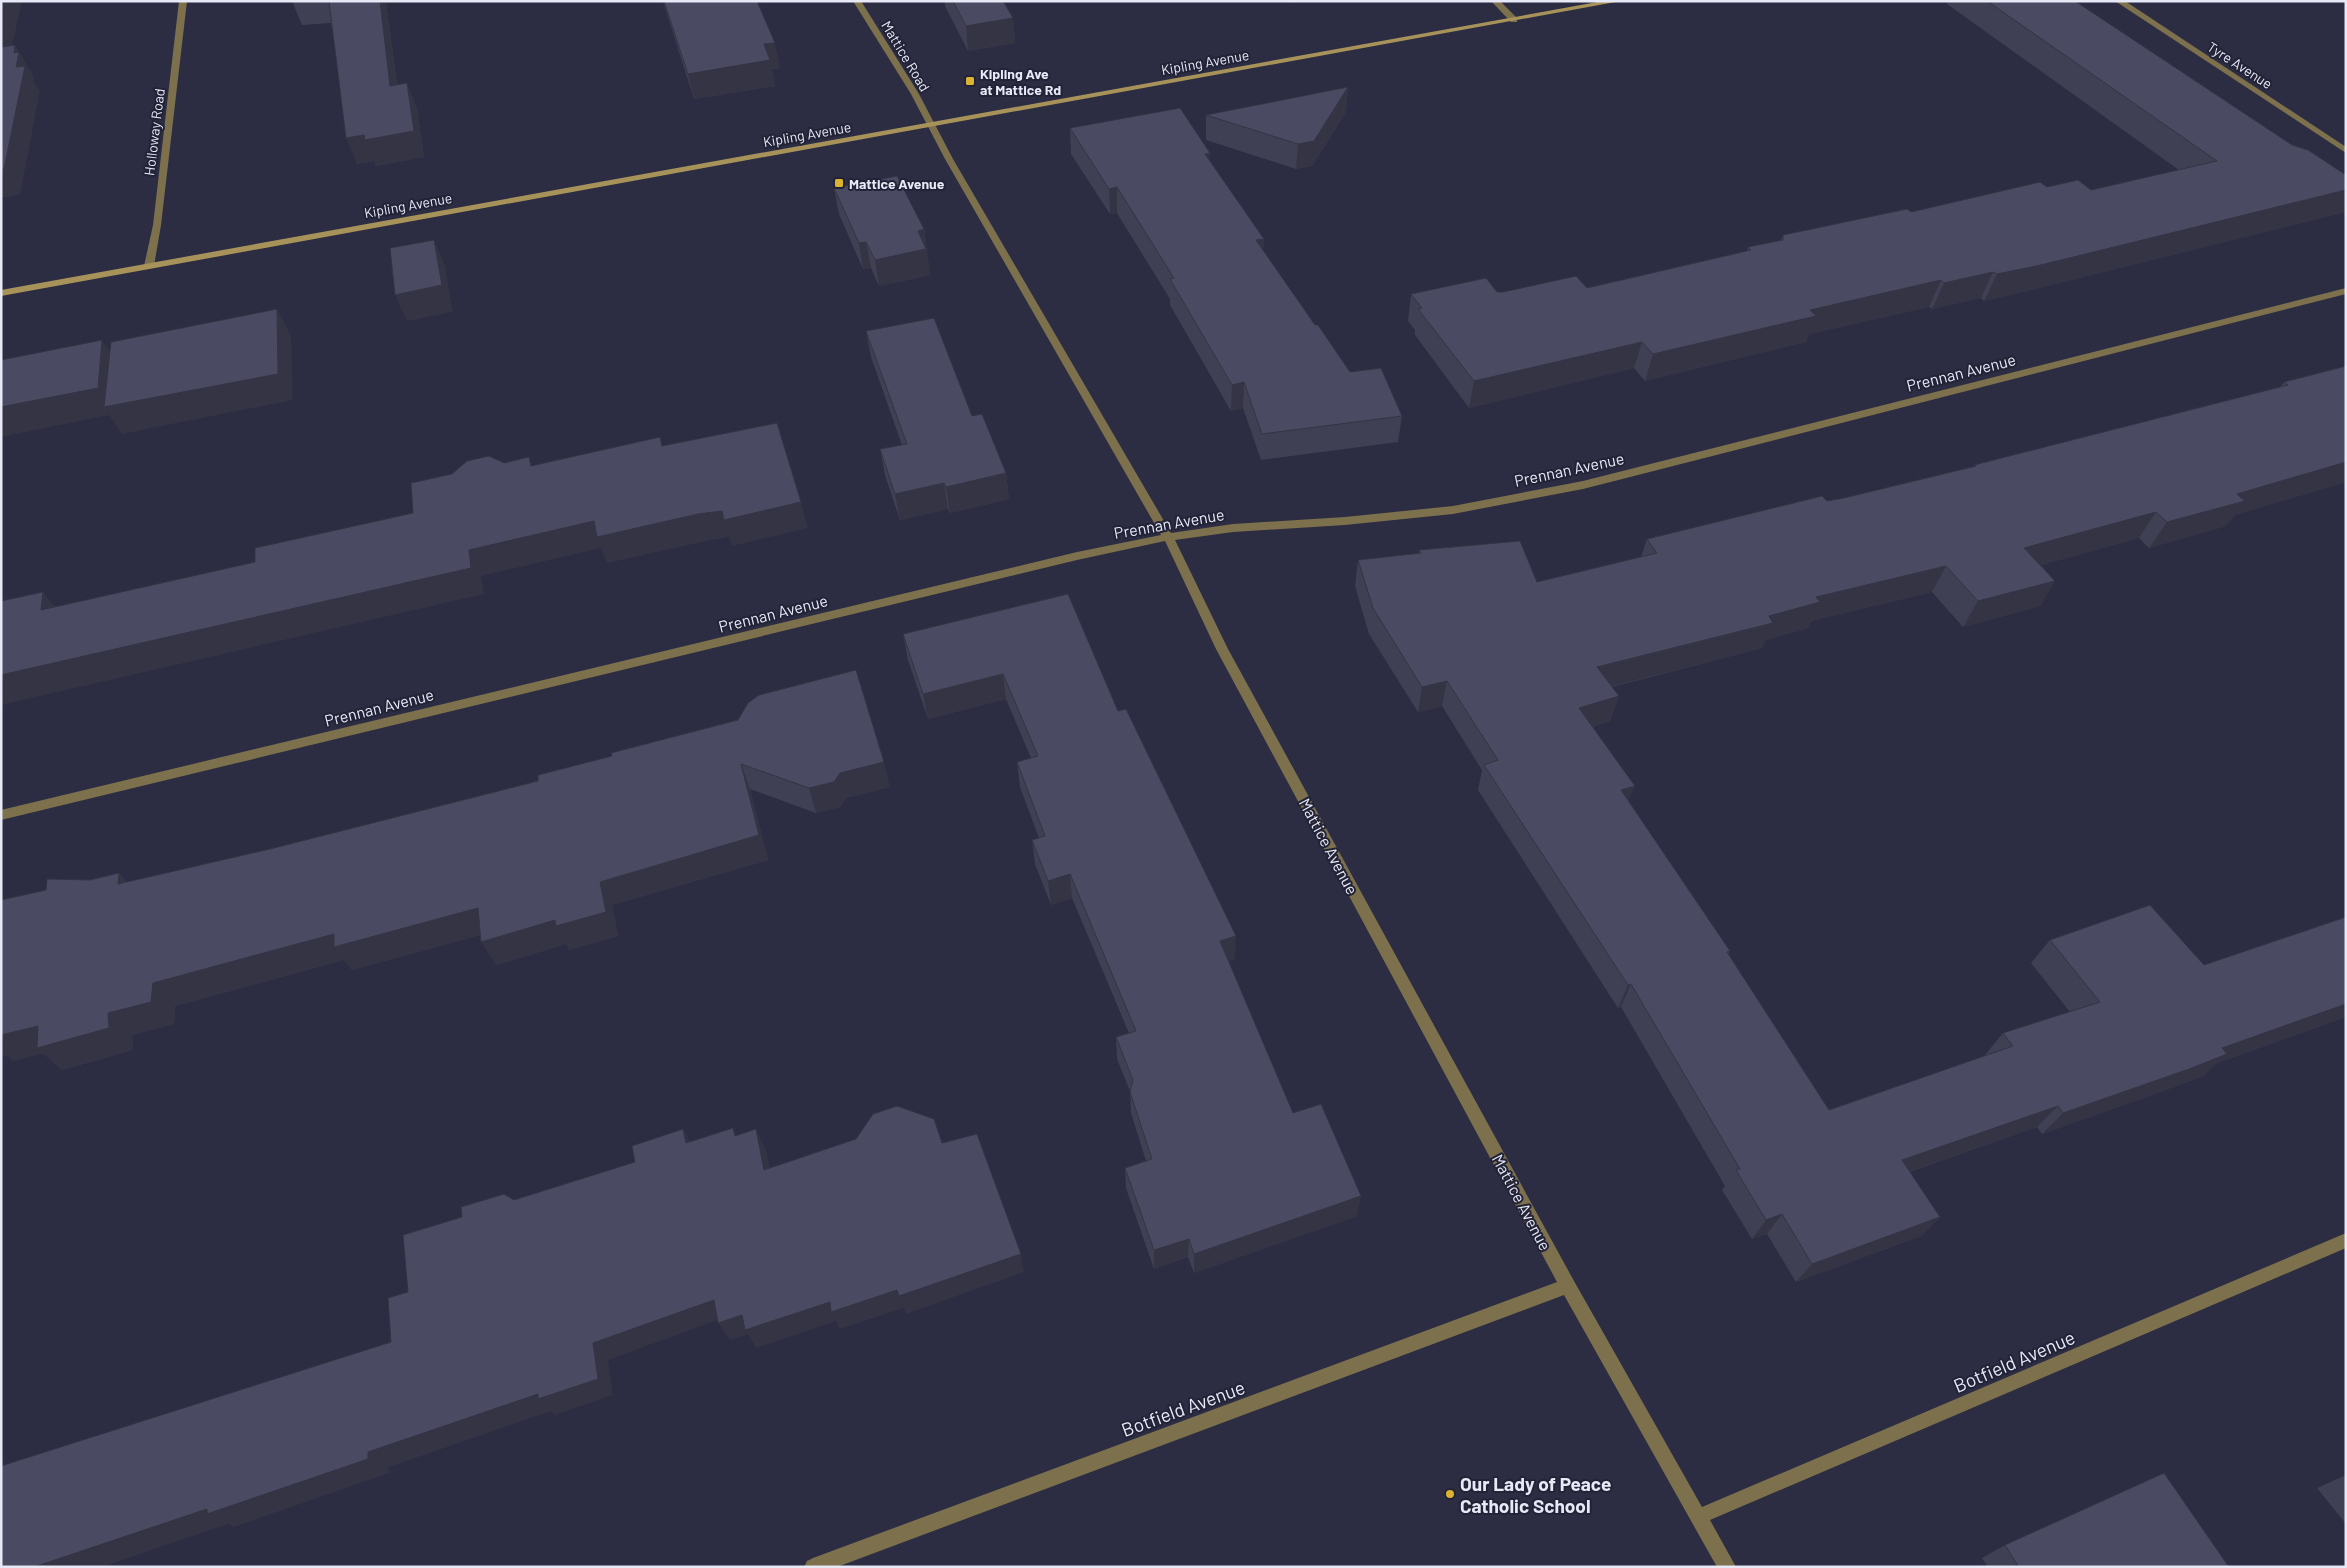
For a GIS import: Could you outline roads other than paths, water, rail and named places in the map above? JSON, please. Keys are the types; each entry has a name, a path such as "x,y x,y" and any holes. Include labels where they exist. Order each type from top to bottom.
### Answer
{"main road":[{"name":"Kipling Avenue","path":"1,293 1617,1"}],"street":[{"name":"Holloway Road","path":"149,266 158,225 183,1"},
{"name":"Mattice Road","path":"858,1 932,125"},
{"path":"1495,1 1514,20"},
{"name":"Tyre Avenue","path":"2119,1 2346,151"},
{"name":"Mattice Avenue","path":"932,125 1168,537 1222,649 1568,1286 1726,1567"},
{"name":"Prennan Avenue","path":"1,815 1077,556 1168,537 1233,528 1345,521 1453,510 1583,485 2346,290"},
{"name":"Botfield Avenue","path":"1698,1517 2346,1240"},
{"name":"Botfield Avenue","path":"813,1567 1568,1286"}],"place":[{"name":"Kipling Ave at Mattice Rd","path":"970,81"},
{"name":"Mattice Avenue","path":"839,183"},
{"name":"Our Lady of Peace Catholic School","path":"1450,1494"}]}
